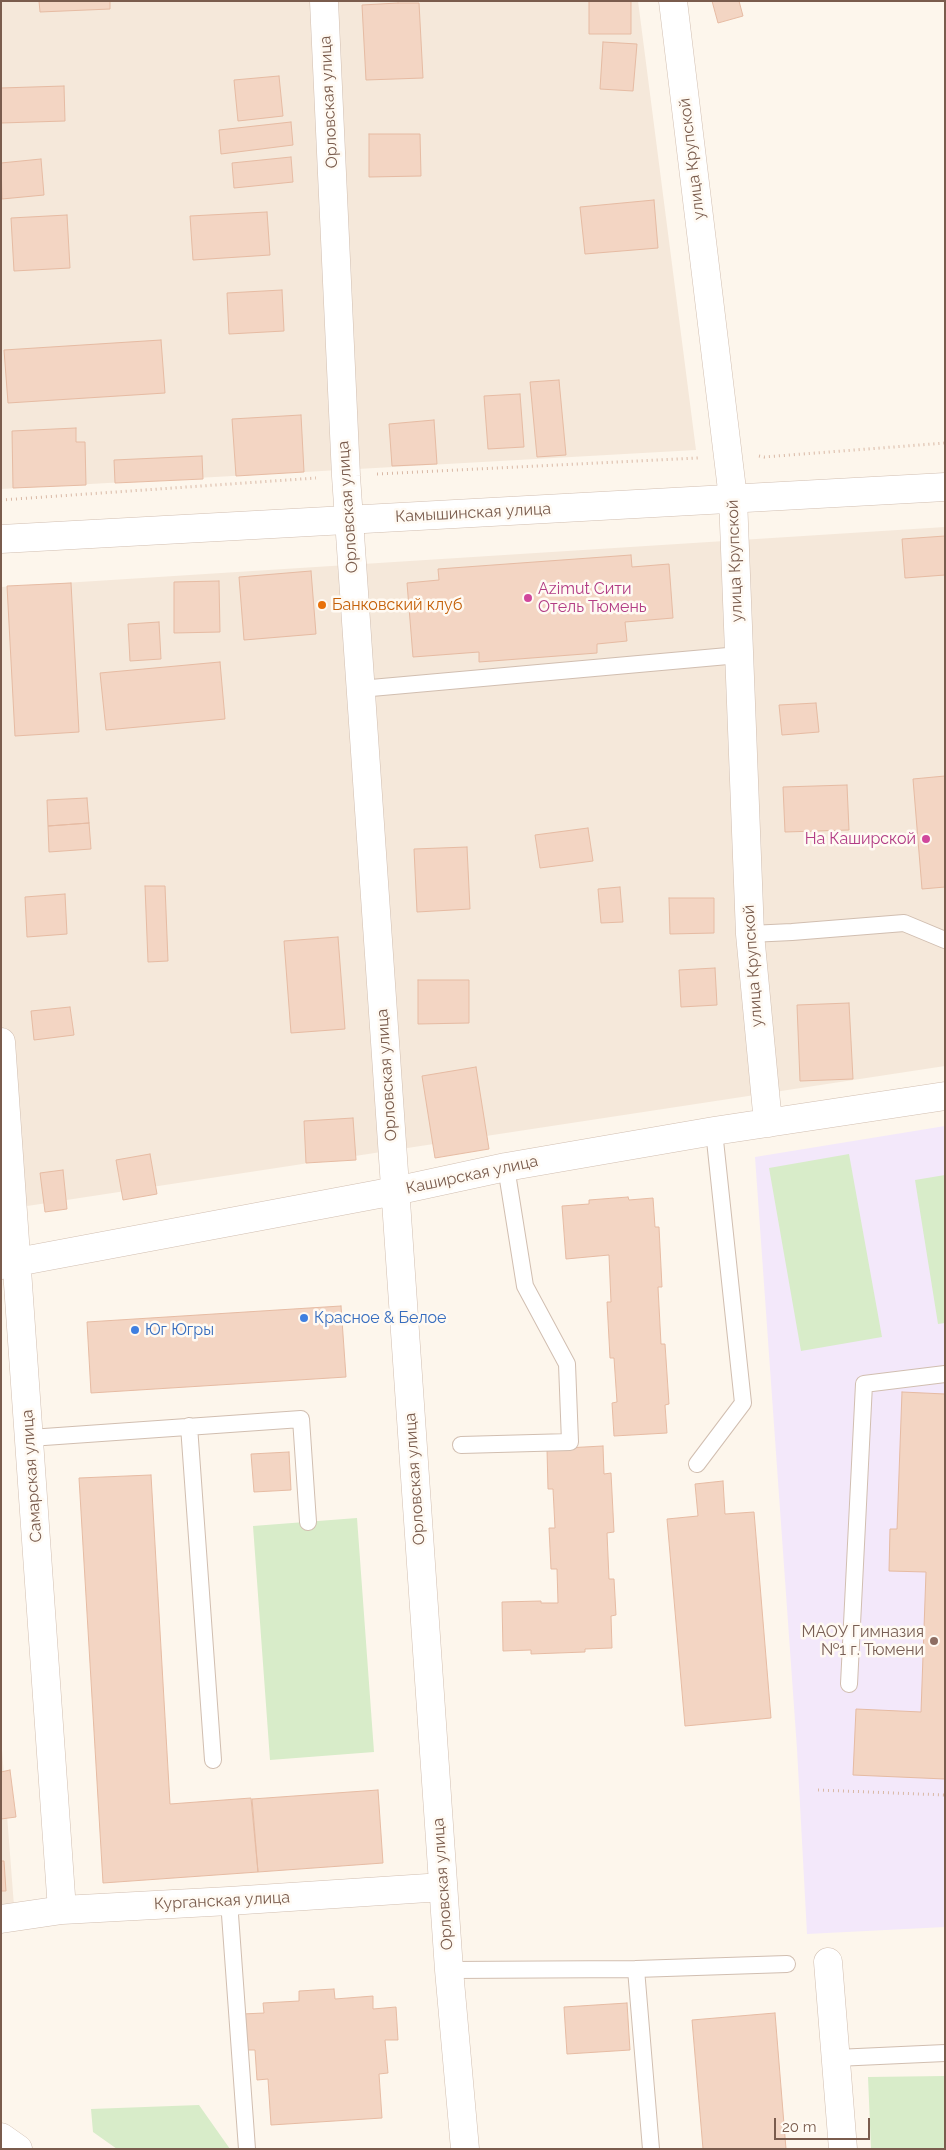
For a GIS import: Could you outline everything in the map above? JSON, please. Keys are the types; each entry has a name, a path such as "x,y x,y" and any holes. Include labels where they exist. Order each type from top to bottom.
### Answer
{"street":[{"name":"Орловская улица","path":"324,1 346,476 443,1887 465,2149"},
{"name":"улица Крупской","path":"673,1 733,498 750,934 768,1123"},
{"name":"Камышинская улица","path":"1,539 945,487"},
{"name":"Самарская улица","path":"1,1042 8,1264 30,1438 62,1910"},
{"name":"Каширская улица","path":"8,1264 395,1191 506,1167 714,1131 945,1096"},
{"name":"Курганская улица","path":"1,1919 62,1910 443,1887"},
{"path":"828,1962 843,2149"},
{"path":"1,2137 18,2149"}],"lane":[{"path":"360,689 739,655"},
{"path":"750,934 904,923 945,940"},
{"path":"697,1464 743,1403 714,1131"},
{"path":"461,1445 570,1442 567,1364 525,1286 506,1167"},
{"path":"849,1684 864,1384 945,1374"},
{"path":"30,1438 301,1419 308,1522"},
{"path":"189,1426 213,1760"},
{"path":"229,1901 247,2149"},
{"path":"449,1970 787,1964"},
{"path":"636,1968 651,2149"},
{"path":"836,2058 945,2053"},
{"path":"460,2149 465,2149"}],"path":[{"path":"1,500 346,476 696,459 727,448 764,457 945,443"},
{"path":"818,1790 945,1795"}],"shaded area":[{"path":"1,1 638,1 696,450 1,489"},
{"path":"945,527 945,1066 1,1210 1,587"},
{"path":"945,1126 945,1927 807,1934 797,1749 755,1157"},
{"path":"1,1737 14,1906 1,1907"}],"green space":[{"path":"849,1154 882,1337 801,1351 769,1168"},
{"path":"945,1175 945,1323 938,1324 915,1180"},
{"path":"357,1518 374,1752 270,1760 253,1526"},
{"path":"945,2076 945,2149 871,2149 868,2077"},
{"path":"199,2105 230,2149 117,2149 93,2132 91,2109"}],"building":[{"path":"39,1 110,1 110,9 40,12"},
{"path":"589,1 631,1 631,34 589,34"},
{"path":"712,1 739,1 743,16 718,23"},
{"path":"419,3 423,78 366,80 362,5"},
{"path":"603,42 637,44 633,91 600,89"},
{"path":"279,76 283,116 238,121 234,80"},
{"path":"64,86 65,121 1,123 1,88"},
{"path":"291,122 293,145 221,154 219,130"},
{"path":"369,134 420,134 421,176 369,177"},
{"path":"291,157 293,182 234,188 232,163"},
{"path":"41,159 44,195 2,199 1,163"},
{"path":"654,200 658,248 585,254 580,207"},
{"path":"267,212 270,255 193,260 190,216"},
{"path":"67,215 70,268 14,271 11,218"},
{"path":"282,290 284,331 229,334 227,293"},
{"path":"161,340 165,393 8,403 4,350"},
{"path":"559,380 566,455 537,457 530,382"},
{"path":"520,394 524,447 488,449 484,396"},
{"path":"301,415 304,472 236,476 232,419"},
{"path":"434,420 437,464 392,466 389,424"},
{"path":"76,428 76,442 85,442 86,485 13,488 12,431"},
{"path":"202,456 203,479 115,483 114,460"},
{"path":"945,536 945,575 905,578 902,539"},
{"path":"631,555 632,567 669,564 673,618 625,622 627,641 597,644 597,653 479,662 479,652 413,657 407,583 439,580 438,569"},
{"path":"311,571 316,634 244,640 239,577"},
{"path":"219,581 220,632 174,633 174,582"},
{"path":"71,583 79,732 15,736 7,586"},
{"path":"159,622 161,659 130,661 128,624"},
{"path":"220,662 225,719 106,730 100,673"},
{"path":"816,703 819,732 782,735 779,705"},
{"path":"945,776 945,887 922,889 913,779"},
{"path":"847,785 849,830 785,832 783,787"},
{"path":"87,798 89,823 48,826 47,800"},
{"path":"89,823 91,849 49,852 48,826"},
{"path":"588,828 593,861 540,868 535,835"},
{"path":"467,847 470,909 417,912 414,849"},
{"path":"145,886 165,886 168,961 148,962"},
{"path":"620,887 623,922 601,923 598,889"},
{"path":"65,894 67,934 27,937 25,897"},
{"path":"669,898 714,898 714,933 670,934"},
{"path":"338,937 345,1029 291,1033 284,941"},
{"path":"715,968 717,1005 681,1007 679,970"},
{"path":"418,980 469,980 469,1023 418,1024"},
{"path":"849,1003 853,1079 800,1081 797,1005"},
{"path":"70,1007 74,1035 34,1040 31,1011"},
{"path":"476,1067 489,1149 435,1158 422,1076"},
{"path":"353,1118 356,1160 306,1163 304,1121"},
{"path":"150,1154 157,1194 123,1200 116,1160"},
{"path":"63,1170 67,1209 45,1212 40,1173"},
{"path":"628,1197 629,1200 653,1198 655,1227 659,1227 662,1287 658,1287 661,1344 665,1344 669,1404 665,1405 667,1433 614,1436 612,1403 617,1402 614,1358 610,1358 607,1302 611,1302 609,1255 566,1259 562,1206 589,1204 589,1200"},
{"path":"341,1306 346,1377 91,1393 87,1322"},
{"name":"МАОУ Гимназия №1 г. Тюмени","path":"902,1392 945,1394 945,1779 853,1775 856,1709 921,1712 926,1572 889,1571 890,1529 897,1529"},
{"path":"603,1446 604,1474 611,1473 614,1532 607,1533 609,1579 614,1579 616,1615 611,1616 612,1648 585,1649 585,1652 531,1654 531,1650 503,1651 502,1602 541,1601 541,1603 558,1603 557,1569 551,1569 549,1528 555,1528 553,1489 548,1489 547,1449"},
{"path":"289,1452 291,1490 254,1492 251,1454"},
{"path":"151,1475 170,1804 251,1798 258,1872 103,1883 79,1478"},
{"path":"723,1481 725,1514 754,1512 771,1718 685,1726 667,1519 698,1516 695,1484"},
{"path":"10,1770 16,1817 1,1819 1,1772"},
{"path":"378,1790 383,1863 258,1872 252,1799"},
{"path":"1,1861 4,1861 6,1891 1,1891"},
{"path":"334,1989 335,1999 373,1996 373,2009 396,2007 398,2040 385,2040 388,2073 379,2074 382,2118 271,2125 268,2079 257,2080 255,2050 245,2050 242,2014 264,2013 263,2003 299,2001 299,1991"},
{"path":"627,2003 630,2050 567,2054 564,2007"},
{"path":"775,2013 786,2149 703,2149 692,2020"}],"place":[{"name":"Azimut Сити Отель Тюмень","path":"528,598"},
{"name":"Банковский клуб","path":"322,605"},
{"name":"На Каширской","path":"926,839"},
{"name":"Красное & Белое","path":"304,1318"},
{"name":"Юг Югры","path":"135,1330"},
{"name":"МАОУ Гимназия №1 г. Тюмени","path":"934,1641"}]}
